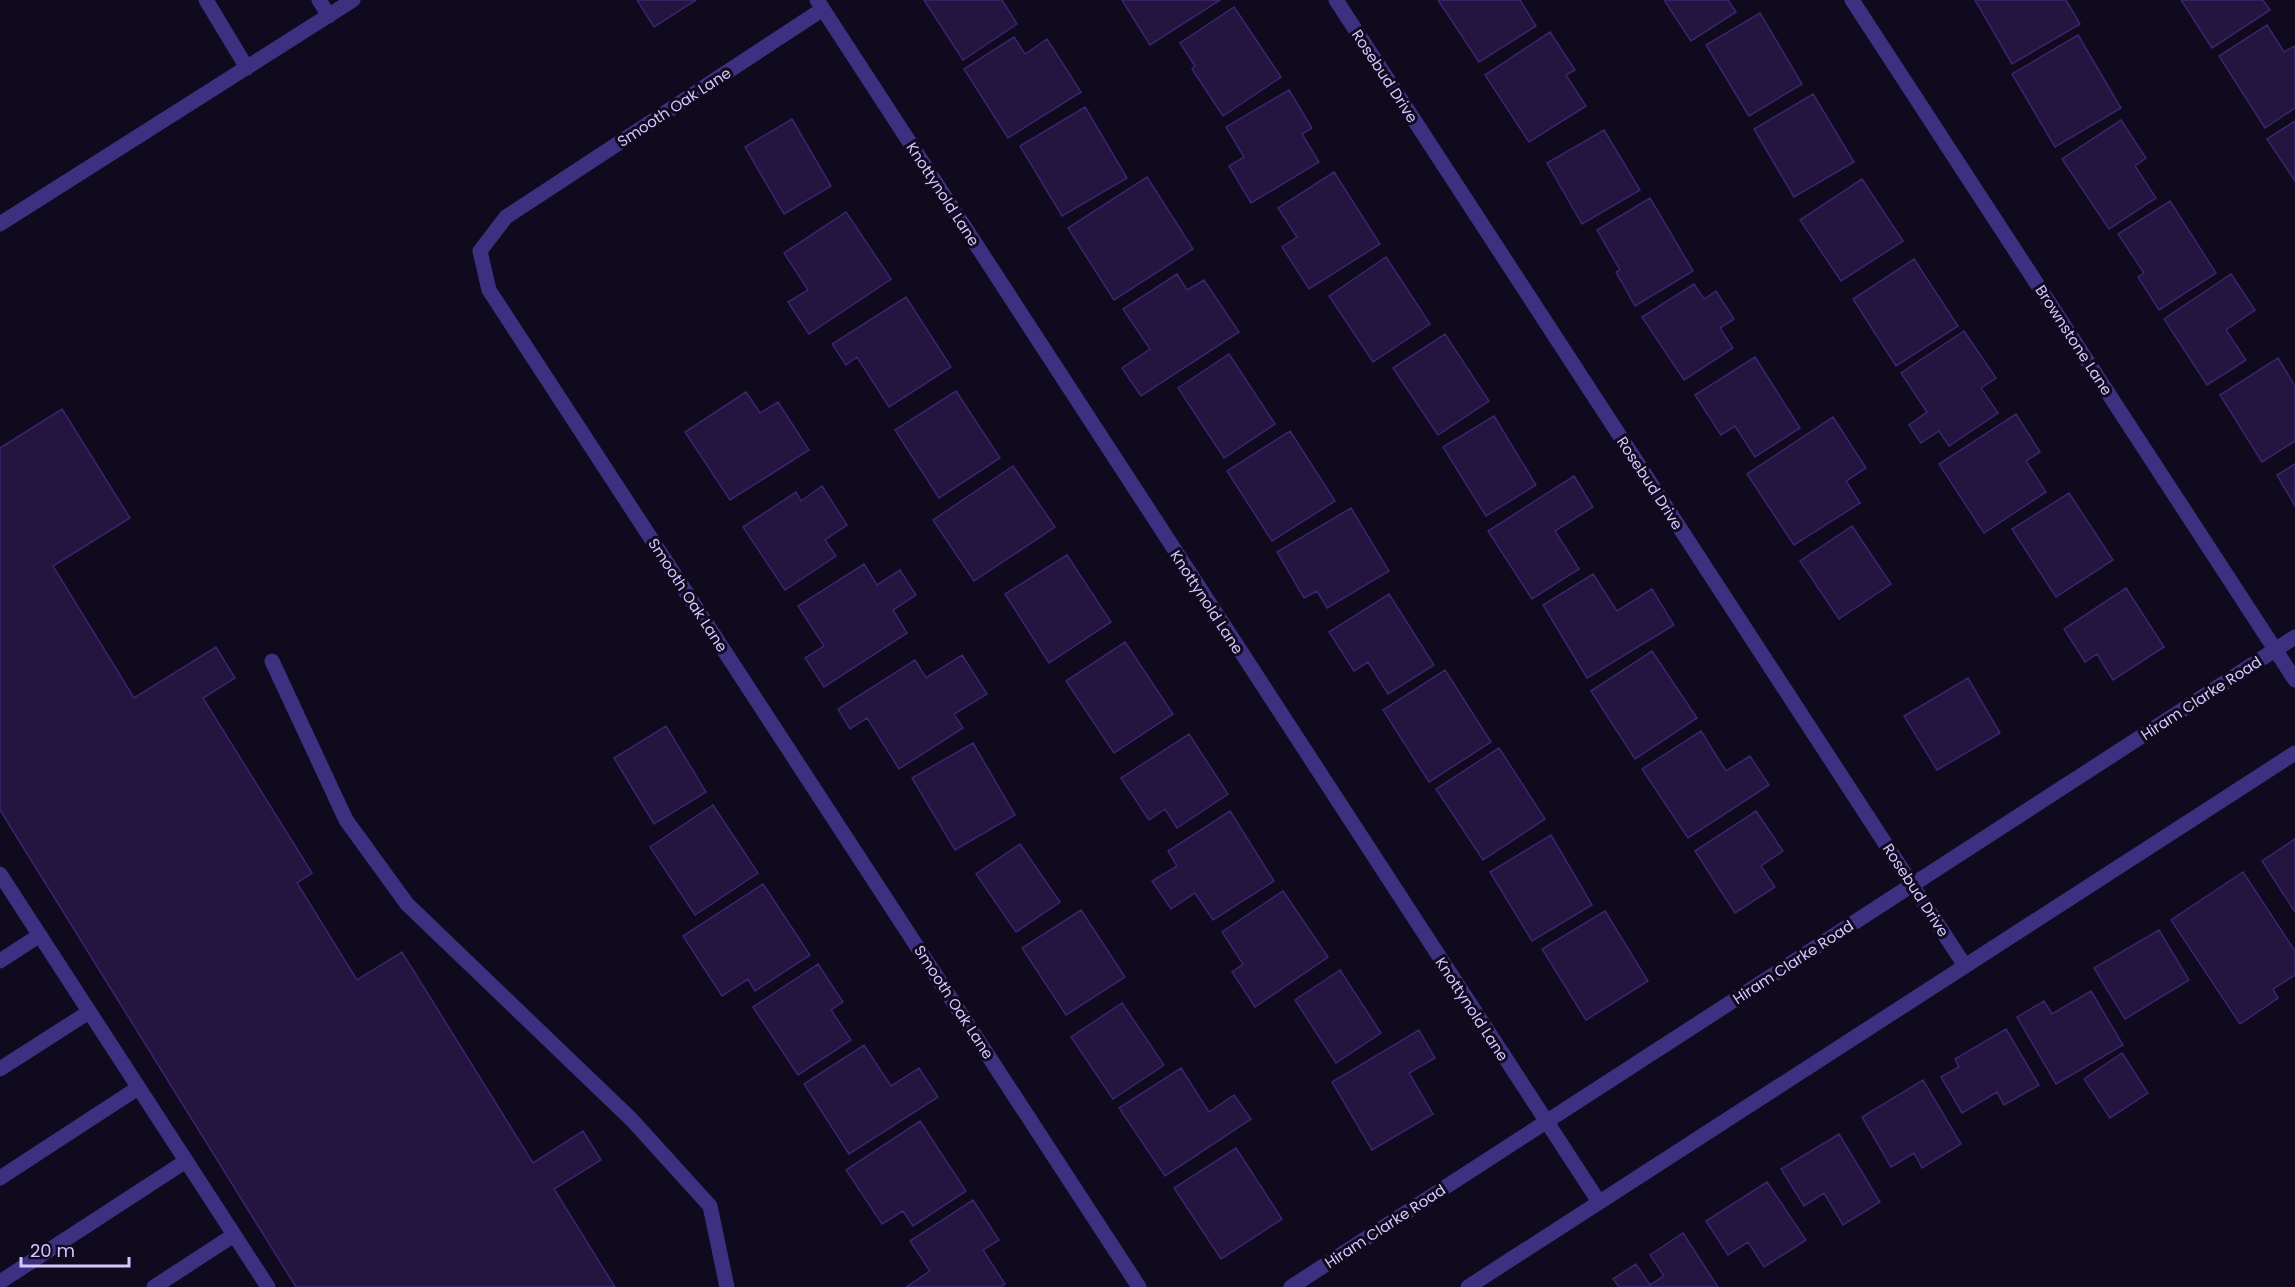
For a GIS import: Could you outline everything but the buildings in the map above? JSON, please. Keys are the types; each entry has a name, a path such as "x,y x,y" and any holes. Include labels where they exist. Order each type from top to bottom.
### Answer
{"street":[{"path":"206,0 246,68"},
{"path":"319,0 328,16"},
{"path":"0,224 353,0"},
{"name":"Rosebud Drive","path":"1336,0 1965,966"},
{"name":"Brownstone Lane","path":"1852,0 2295,680"},
{"name":"Knottynold Lane","path":"820,5 1599,1202"},
{"name":"Smooth Oak Lane","path":"820,5 506,217 480,251 489,290 1139,1287"},
{"name":"Hiram Clarke Road","path":"1291,1287 2295,637"},
{"path":"272,662 345,820 407,903 632,1120 710,1206 727,1287"},
{"path":"1468,1287 2295,753"},
{"path":"0,874 268,1287"},
{"path":"0,961 40,935"},
{"path":"0,1069 89,1012"},
{"path":"0,1178 138,1088"},
{"path":"0,1282 186,1161"},
{"path":"154,1287 234,1235"}]}
